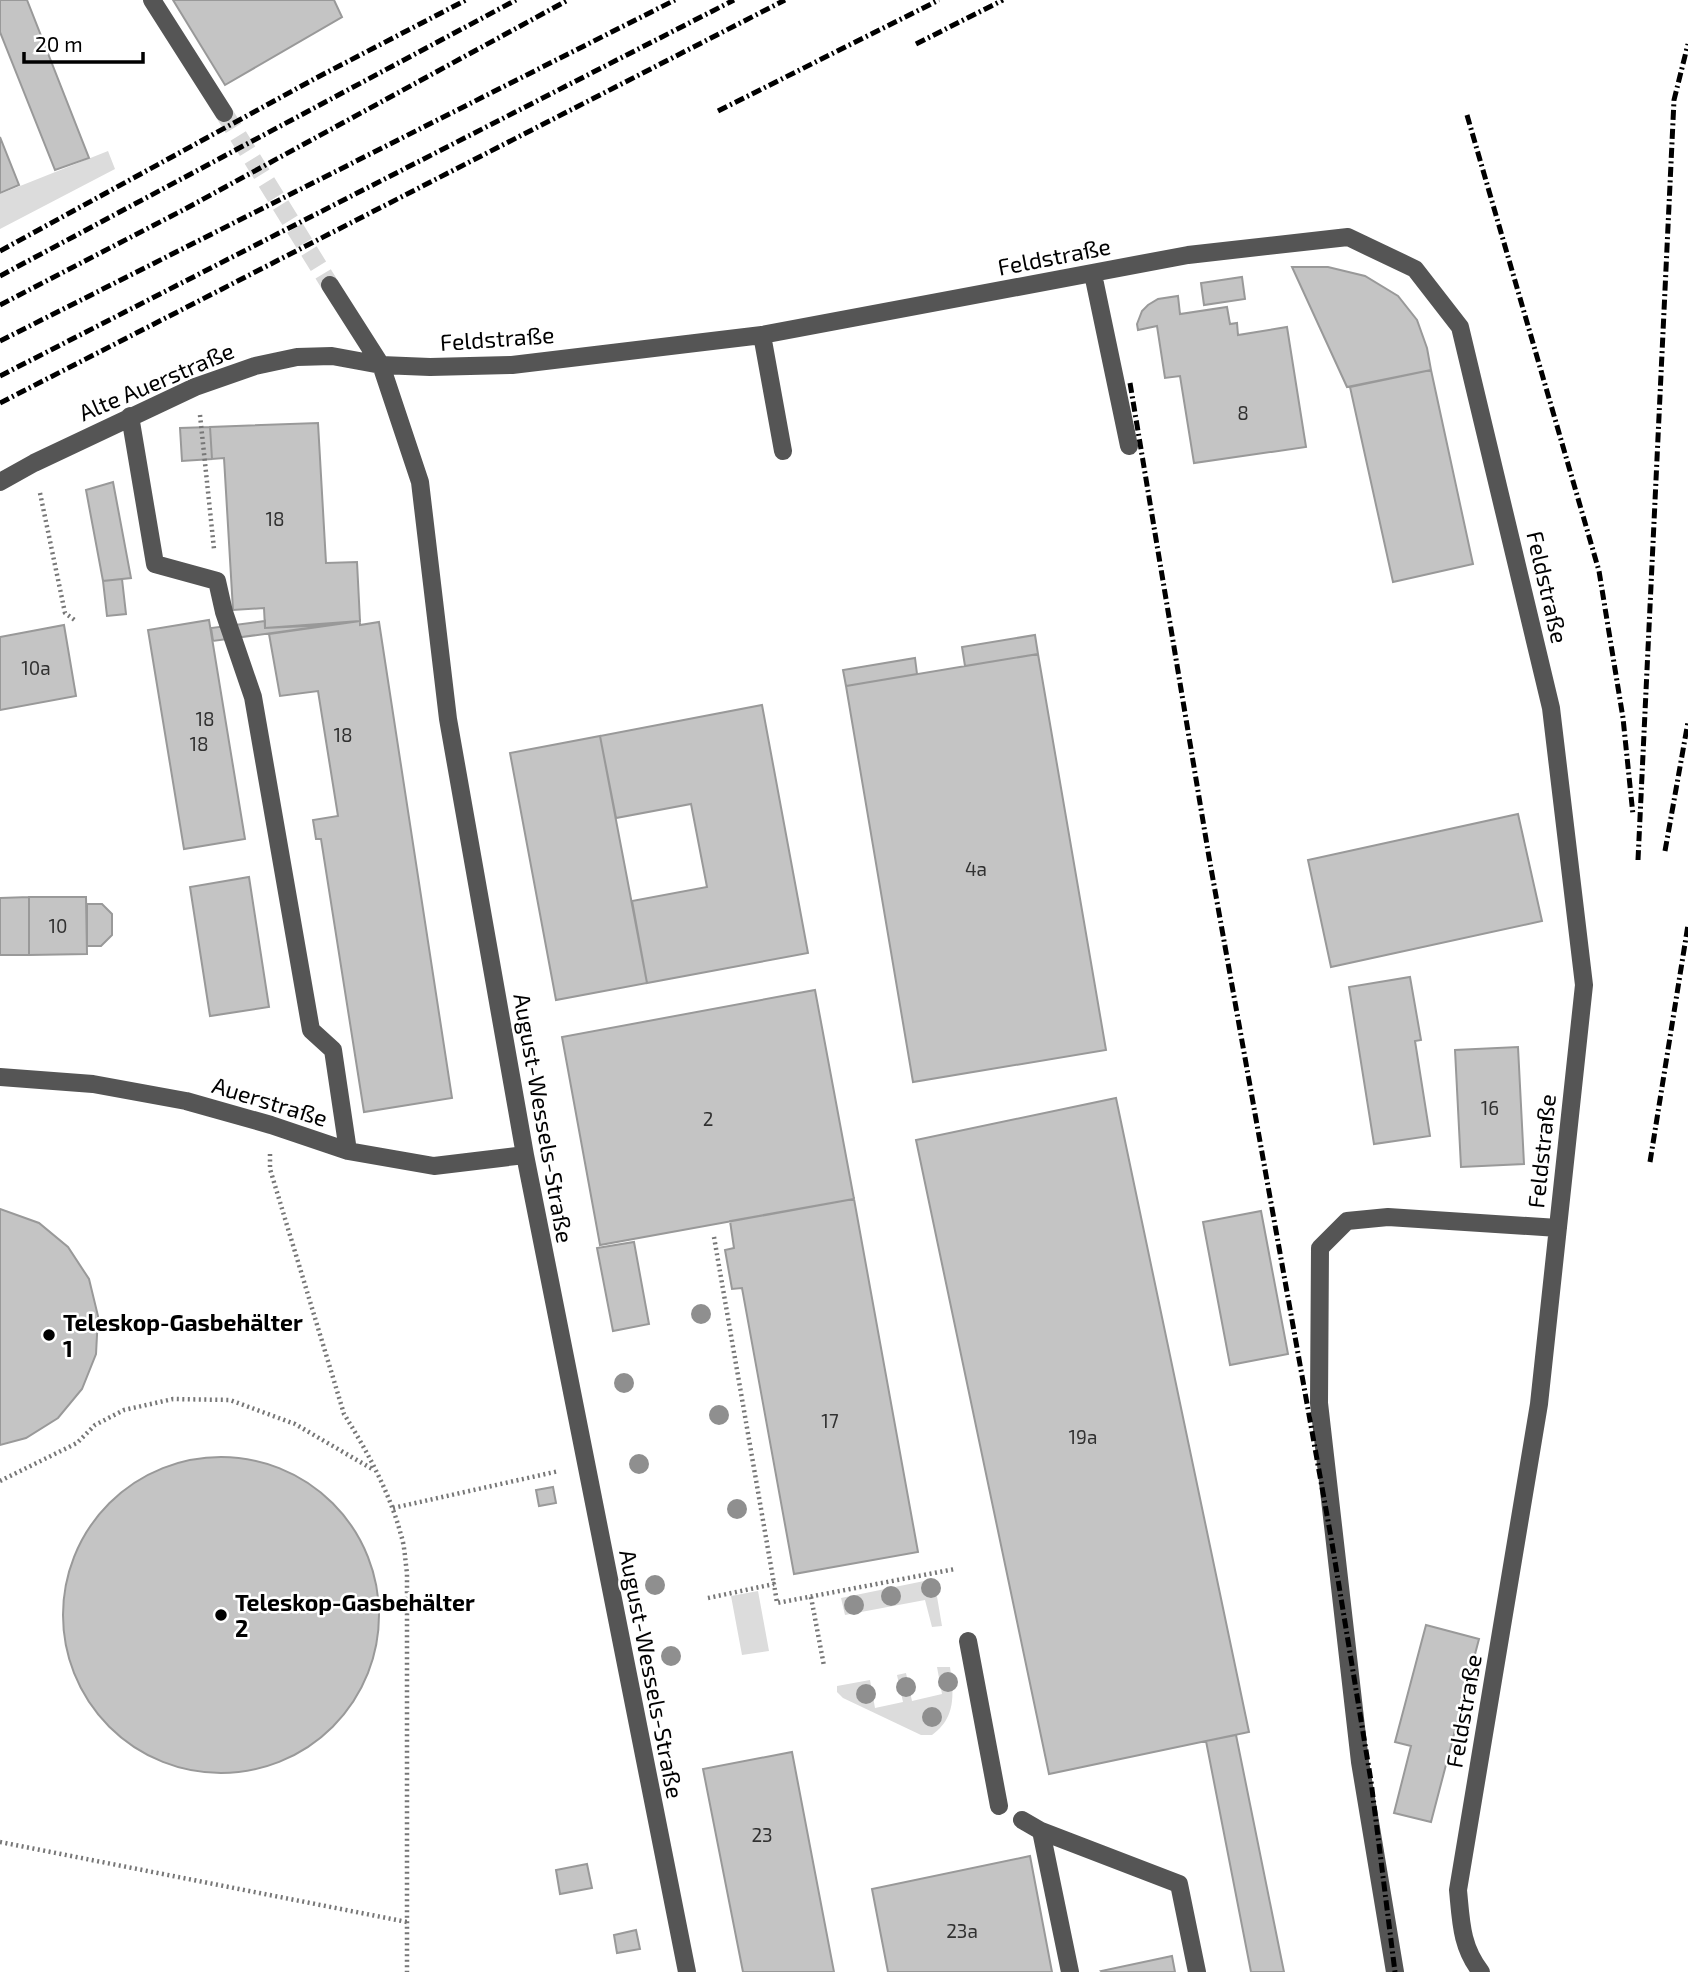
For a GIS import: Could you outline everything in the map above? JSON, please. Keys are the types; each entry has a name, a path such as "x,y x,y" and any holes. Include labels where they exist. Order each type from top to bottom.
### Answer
{"street":[{"path":"152,0 224,113"},
{"name":"Feldstraße","path":"381,365 512,365 762,335 1188,255 1348,237 1415,269 1460,327 1552,708 1584,985 1539,1404 1458,1890 1462,1929 1469,1956 1481,1972"},
{"path":"1093,274 1129,446"},
{"name":"August-Wessels-Straße","path":"330,285 381,365 420,482 448,719 525,1155 687,1972"},
{"path":"762,335 783,451"},
{"name":"Alte Auerstraße","path":"0,482 130,416 195,387 255,366 297,357 332,356 381,365"},
{"path":"130,416 155,564 217,581 224,612 253,697 311,1030 333,1050 348,1151"},
{"name":"Auerstraße","path":"0,1077 93,1084 186,1101 271,1125 348,1151 434,1166 525,1155"},
{"path":"1395,1972 1360,1762 1319,1403 1320,1248 1347,1221 1388,1217 1558,1228"},
{"path":"968,1641 999,1806"},
{"path":"1022,1820 1041,1832 1179,1884 1197,1972"},
{"path":"1041,1832 1070,1972"}],"path":[{"path":"199,412 217,581"},
{"path":"34,463 65,613 76,621"},
{"path":"271,1125 270,1169 344,1414 361,1441 393,1508 402,1537 407,1573 407,1972"},
{"path":"714,1237 777,1603 955,1569"},
{"path":"0,1481 76,1443 95,1425 124,1410 173,1399 230,1400 295,1424 374,1470"},
{"path":"393,1508 587,1465"},
{"path":"708,1598 774,1584"},
{"path":"811,1597 824,1667"},
{"path":"0,1842 407,1922"}],"shaded area":[{"path":"108,151 115,169 0,229 0,194"},
{"path":"934,1579 942,1626 932,1627 925,1600 845,1615 841,1598"},
{"path":"758,1591 769,1651 742,1655 731,1596"},
{"path":"937,1667 950,1667 952,1705 946,1721 932,1735 921,1735 843,1698 837,1692 837,1686 870,1680 875,1708 903,1702 897,1675 906,1673 912,1701 942,1694"}],"building":[{"path":"0,0 27,0 89,158 55,170 0,32"},
{"path":"173,0 334,0 342,17 225,85"},
{"path":"0,137 19,185 0,193"},
{"path":"1292,267 1328,267 1365,276 1398,296 1417,320 1431,370 1347,387"},
{"path":"1242,277 1245,299 1204,305 1201,283"},
{"path":"1178,296 1180,314 1227,307 1230,324 1237,323 1238,335 1287,327 1306,447 1194,463 1180,376 1165,378 1157,326 1138,330 1137,324 1142,311 1148,305 1158,299"},
{"path":"1431,370 1473,564 1393,582 1350,387"},
{"path":"318,423 326,563 357,562 360,621 265,628 264,608 233,610 224,458 212,459 210,427"},
{"path":"210,427 212,459 182,461 180,428"},
{"path":"113,482 131,578 103,581 86,490"},
{"path":"122,579 126,614 107,616 103,581"},
{"path":"209,620 245,839 184,849 148,630"},
{"path":"265,621 265,628 330,625 213,641 211,628"},
{"path":"360,621 360,625 379,622 452,1098 364,1112 321,839 316,839 313,820 338,816 318,691 280,696 269,634"},
{"path":"64,625 76,696 0,710 0,637"},
{"path":"1035,635 1038,654 965,666 962,647"},
{"path":"1038,654 1106,1050 913,1082 846,686"},
{"path":"915,658 917,674 846,686 843,670"},
{"path":"762,705 808,953 647,983 632,901 707,887 691,804 616,818 600,736"},
{"path":"600,736 647,983 556,1000 510,753"},
{"path":"1518,814 1542,921 1331,967 1308,860"},
{"path":"249,877 269,1007 210,1016 190,887"},
{"path":"29,897 86,897 87,954 29,955"},
{"path":"29,897 29,955 0,955 0,898"},
{"path":"87,904 102,904 112,914 112,935 101,946 87,946"},
{"path":"1410,977 1421,1040 1415,1041 1430,1136 1374,1144 1349,987"},
{"path":"815,990 854,1199 600,1245 562,1037"},
{"path":"1518,1047 1524,1164 1461,1167 1455,1050"},
{"path":"1116,1098 1249,1732 1049,1774 916,1140"},
{"path":"854,1199 918,1552 794,1574 742,1288 732,1289 725,1250 734,1248 730,1221"},
{"name":"Teleskop-Gasbehälter 1","path":"0,1209 39,1223 68,1247 89,1279 98,1316 96,1354 82,1389 58,1418 26,1438 0,1445"},
{"path":"1261,1211 1288,1354 1230,1365 1203,1222"},
{"path":"634,1242 649,1324 613,1331 597,1248"},
{"name":"Teleskop-Gasbehälter 2","path":"221,1457 252,1460 281,1469 309,1484 333,1503 352,1527 367,1555 376,1584 379,1615 376,1646 367,1675 352,1703 333,1727 309,1746 281,1761 252,1770 221,1773 190,1770 161,1761 133,1746 109,1727 90,1703 75,1675 66,1646 63,1615 66,1584 75,1555 90,1527 109,1503 133,1484 161,1469 190,1460"},
{"path":"553,1487 556,1503 539,1506 536,1490"},
{"path":"1426,1625 1479,1639 1431,1822 1394,1813 1411,1746 1395,1742"},
{"path":"1236,1735 1284,1972 1251,1972 1206,1741"},
{"path":"792,1752 834,1972 743,1972 703,1769"},
{"path":"1030,1856 1052,1972 888,1972 872,1889"},
{"path":"587,1864 592,1888 560,1894 556,1870"},
{"path":"636,1930 640,1949 617,1953 614,1935"},
{"path":"1172,1956 1175,1972 1101,1971"}],"tunnel":[{"path":"224,113 330,285"}],"railway":[{"path":"0,251 316,78 466,0"},
{"path":"0,276 516,0"},
{"path":"0,305 185,209 568,0"},
{"path":"0,341 675,0"},
{"path":"0,376 734,0"},
{"path":"0,403 785,0"},
{"path":"718,111 939,0"},
{"path":"916,44 1003,0"},
{"path":"1638,860 1674,100 1688,44"},
{"path":"1467,115 1599,571 1623,718 1633,815"},
{"path":"1130,383 1209,857 1332,1543 1371,1781 1395,1972"},
{"path":"1665,851 1688,722"},
{"path":"1650,1162 1688,925"}],"place":[{"name":"Teleskop-Gasbehälter 1","path":"49,1335"},
{"name":"Teleskop-Gasbehälter 2","path":"221,1615"}]}
